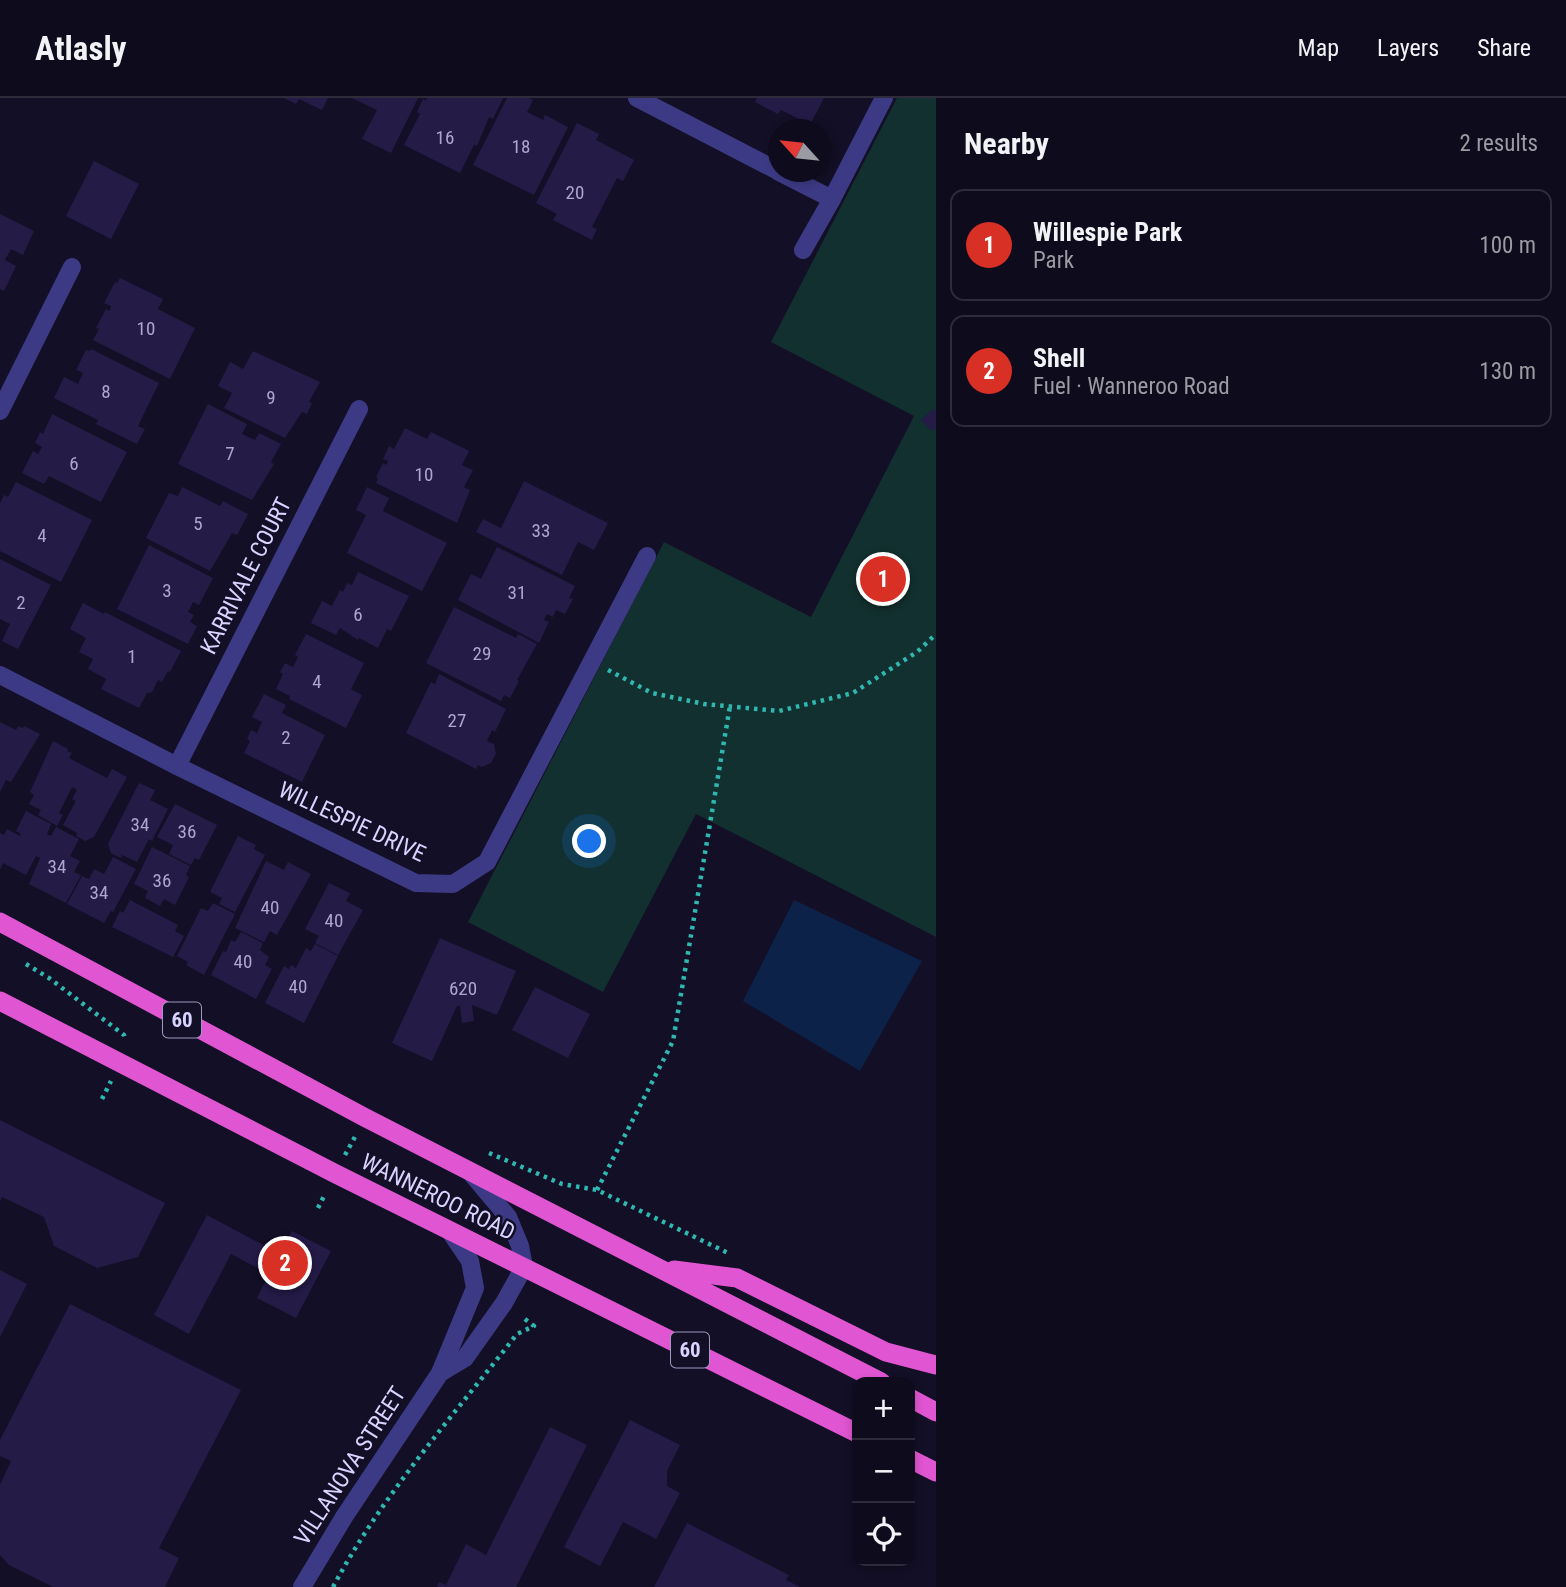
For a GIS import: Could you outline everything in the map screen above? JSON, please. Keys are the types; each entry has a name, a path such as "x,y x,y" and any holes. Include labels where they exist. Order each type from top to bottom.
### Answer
{"highway":[{"name":"WANNEROO ROAD","path":"0,922 470,1172 659,1268"},
{"name":"WANNEROO ROAD","path":"2,1001 449,1230 852,1431"},
{"path":"659,1268 737,1278 886,1352 936,1365"},
{"name":"60","path":"659,1268 871,1377"},
{"path":"915,1401 936,1412"},
{"path":"915,1462 936,1472"}],"street":[{"path":"637,98 768,165"},
{"path":"803,250 884,98"},
{"path":"800,182 832,199"},
{"path":"0,411 72,267"},
{"name":"KARRIVALE COURT","path":"177,766 359,409"},
{"name":"WILLESPIE DRIVE","path":"0,676 416,883 453,884 487,862 647,556"},
{"path":"470,1172 508,1217 520,1246 524,1267"},
{"name":"VILLANOVA STREET","path":"302,1587 344,1517 440,1373 475,1288 470,1261 449,1230"},
{"name":"VILLANOVA STREET","path":"440,1373 465,1358 504,1303 524,1267"}],"path":[{"path":"592,662 652,693 704,704 779,711 853,693 917,652 936,634"},
{"path":"597,1190 673,1041 730,706"},
{"path":"19,961 49,978 124,1035 128,1049"},
{"path":"481,1149 562,1184 597,1190 730,1254"},
{"path":"333,1587 351,1554 429,1444 517,1334 534,1326"}],"green space":[{"path":"897,98 936,98 936,937 696,814 603,992 468,922 664,542 811,617 914,416 771,342"}],"water":[{"path":"794,900 922,961 860,1071 743,1001"}],"building":[{"path":"284,98 328,98 322,110 299,99 296,104"},
{"path":"352,98 418,98 391,153 362,139 377,110"},
{"path":"503,98 493,119 489,117 477,146 474,145 460,173 404,145 420,114 417,112 423,99"},
{"path":"507,98 529,98 533,100 527,112 543,120 545,115 568,127 534,195 473,165"},
{"path":"757,98 824,98 813,119 798,119 781,110 778,114 755,102"},
{"path":"577,123 599,134 596,140 634,160 623,181 617,178 592,227 597,229 592,240 553,220 557,214 536,203"},
{"path":"94,161 139,184 111,239 66,216"},
{"path":"0,214 34,231 23,255 11,249 5,260 16,266 4,291 0,289"},
{"path":"120,278 163,299 158,309 195,328 170,379 93,340 106,309 110,311 111,306 104,303"},
{"path":"91,349 159,383 138,426 145,429 137,444 96,424 98,420 54,398 64,377 78,384 83,373 76,370 86,350"},
{"path":"253,351 320,382 309,402 312,403 307,414 302,412 285,438 224,408 232,393 218,386 230,362 243,369"},
{"path":"208,404 247,424 242,434 255,440 259,433 281,444 271,462 274,464 252,500 178,464"},
{"path":"933,409 936,412 936,427 932,431 921,420"},
{"path":"52,414 127,452 101,502 49,476 44,484 22,473 33,451 38,454 42,447 35,443 40,432 43,434"},
{"path":"405,428 427,439 431,432 469,451 462,465 473,470 464,487 470,490 457,523 376,483 383,463 386,465 388,461 383,459 389,446 394,449"},
{"path":"524,481 608,523 594,550 578,542 562,575 476,532 483,519 501,528"},
{"path":"16,482 92,520 61,582 0,551 0,503 4,495 8,497"},
{"path":"182,487 220,506 223,501 248,514 237,535 232,533 210,571 146,538 169,493 178,496"},
{"path":"367,487 389,498 383,511 447,543 422,591 347,553 366,515 356,510"},
{"path":"149,545 213,578 199,605 193,602 188,612 194,615 190,622 197,626 188,644 117,609"},
{"path":"497,547 575,586 569,598 573,599 565,614 556,610 553,617 547,614 544,620 549,622 539,643 458,600 471,574 481,579"},
{"path":"0,559 51,585 18,649 2,641 10,624 0,619"},
{"path":"358,572 409,596 391,631 387,629 378,648 359,638 358,640 340,628 336,635 311,623 322,601 332,606 340,590 343,592 347,583 352,585"},
{"path":"83,603 181,651 170,672 168,671 162,682 158,680 139,708 101,689 106,679 88,669 93,659 79,652 86,638 70,629"},
{"path":"454,607 516,638 518,634 537,644 510,698 504,695 501,701 426,663"},
{"path":"306,634 364,663 351,689 362,695 346,728 289,699 290,696 276,689 283,674 280,672 285,663 293,667 298,657 295,655"},
{"path":"439,674 506,709 495,732 492,730 487,741 494,744 496,754 491,763 482,767 478,765 476,769 406,733 431,682 435,684"},
{"path":"264,694 286,705 282,713 325,735 302,782 244,753 250,741 247,739 251,730 257,733 262,722 252,717"},
{"path":"0,722 16,730 18,726 24,726 40,734 11,782 6,780 0,792"},
{"path":"53,741 72,753 69,758 107,778 112,769 127,777 94,837 85,841 63,825 76,801 72,799 77,790 72,787 59,813 63,815 57,826 38,815 41,810 29,804 34,795 30,792"},
{"path":"139,783 155,790 150,800 168,809 152,841 149,839 137,862 111,853 108,844"},
{"path":"175,804 217,825 199,860 195,858 191,865 169,854 173,845 157,837"},
{"path":"26,811 51,824 47,834 51,836 56,827 79,839 70,856 80,861 74,872 81,875 66,903 29,884 40,858 36,856 26,875 3,863 0,870 0,833 4,835 7,829 20,836 16,831"},
{"path":"238,836 256,845 254,849 265,855 235,912 219,904 222,898 210,892"},
{"path":"152,847 190,866 186,875 189,877 175,905 164,899 160,906 145,898 148,891 134,884"},
{"path":"113,857 136,869 113,912 111,911 104,923 67,904 82,876 89,879 94,869 104,874"},
{"path":"266,861 284,870 288,862 311,874 277,935 270,931 264,942 235,928"},
{"path":"329,883 350,893 346,901 363,910 338,955 315,943 319,936 305,929"},
{"path":"130,900 178,925 175,931 184,936 173,957 112,927 120,911 123,913"},
{"path":"213,903 235,914 204,975 186,965 188,962 177,956 201,908 208,911"},
{"path":"241,932 263,943 260,950 269,957 265,965 272,969 256,999 211,975 223,951 226,952 231,940 235,942"},
{"path":"440,938 516,971 497,1015 472,1005 474,1021 462,1023 460,1006 457,1006 432,1061 392,1043"},
{"path":"315,944 338,956 304,1023 265,1003 284,966 289,969 291,965 296,968 306,948 311,951"},
{"path":"535,987 590,1014 568,1058 512,1030"},
{"path":"0,1120 165,1203 138,1257 97,1268 54,1246 44,1217 2,1197 0,1201"},
{"path":"207,1215 280,1254 292,1231 331,1251 296,1318 257,1298 269,1274 231,1254 189,1334 154,1315"},
{"path":"0,1270 27,1284 0,1337"},
{"path":"70,1304 241,1390 159,1548 179,1558 165,1587 53,1587 9,1565 0,1555 0,1485 11,1461 0,1456 0,1440"},
{"path":"630,1420 680,1445 667,1471 667,1486 680,1493 656,1539 623,1522 600,1566 564,1547"},
{"path":"550,1427 587,1445 516,1587 437,1587 439,1582 446,1585 466,1544 486,1555"},
{"path":"687,1523 789,1575 786,1580 800,1587 654,1587"}],"place":[{"name":"Willespie Park","path":"883,579"},
{"name":"Shell","path":"285,1263"}]}
